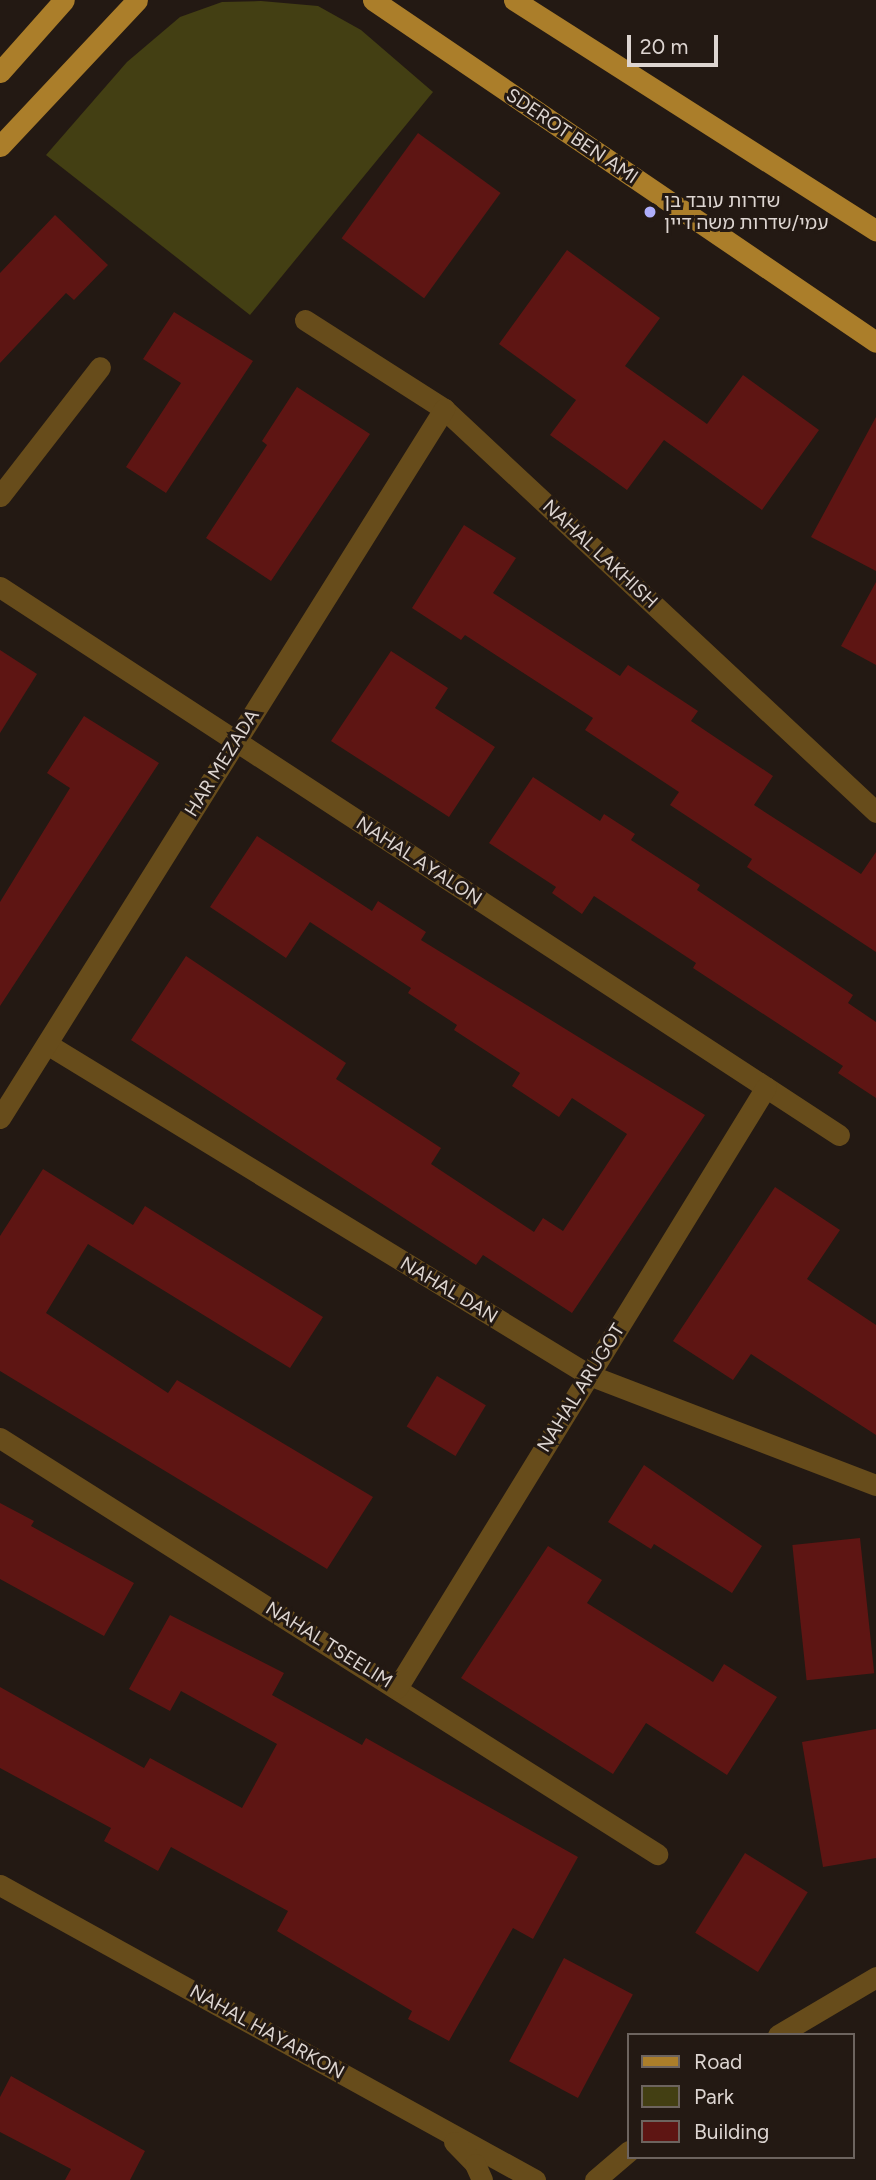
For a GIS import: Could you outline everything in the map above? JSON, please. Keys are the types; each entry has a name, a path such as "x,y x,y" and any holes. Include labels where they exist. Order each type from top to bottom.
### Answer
{"main road":[{"path":"0,72 64,0"},
{"path":"0,146 137,0"},
{"name":"SDEROT BEN AMI","path":"373,0 876,342"},
{"path":"514,0 876,231"}],"street":[{"name":"NAHAL LAKHISH","path":"305,320 444,409 876,812"},
{"path":"0,496 100,367"},
{"name":"HAR MEZADA","path":"0,1118 444,409"},
{"name":"NAHAL AYALON","path":"0,586 839,1135"},
{"name":"NAHAL DAN","path":"47,1044 589,1375 876,1485"},
{"name":"NAHAL ARUGOT","path":"397,1688 766,1087"},
{"name":"NAHAL TSEELIM","path":"0,1438 657,1854"},
{"name":"NAHAL HAYARKON","path":"0,1885 535,2180"},
{"path":"781,2033 876,1977"},
{"path":"441,2128 475,2164 482,2180"},
{"path":"595,2180 628,2152"}],"green space":[{"path":"261,1 318,6 361,30 433,92 250,315 46,155 127,62 180,17 222,2"}],"building":[{"path":"418,133 501,193 424,298 342,238"},
{"path":"55,215 108,265 74,300 66,293 0,363 0,273"},
{"path":"567,250 660,318 625,366 707,424 743,375 819,430 762,510 664,440 627,490 550,435 576,400 499,344"},
{"path":"174,312 253,361 166,493 126,467 181,383 143,359"},
{"path":"297,387 370,434 271,581 206,538 267,445 262,441"},
{"path":"876,417 876,571 811,537"},
{"path":"464,525 516,558 493,593 620,676 628,665 698,711 691,721 773,776 754,805 861,874 876,852 876,952 747,867 752,859 670,805 679,792 585,730 593,718 465,635 461,640 412,608"},
{"path":"876,582 876,665 841,646"},
{"path":"0,650 37,674 0,733"},
{"path":"391,651 448,688 435,708 495,747 449,817 331,741"},
{"path":"84,716 159,763 0,1006 0,902 70,788 47,773"},
{"path":"533,777 600,821 604,814 635,834 631,840 700,885 697,890 853,995 848,1003 876,1022 876,1098 838,1073 843,1066 693,968 696,963 594,896 582,914 552,893 556,887 489,843"},
{"path":"257,836 372,911 378,901 426,932 421,940 705,1115 572,1313 483,1255 476,1265 131,1040 186,956 346,1063 336,1079 441,1148 431,1164 534,1232 543,1218 563,1231 627,1134 572,1098 559,1117 512,1086 520,1073 454,1030 457,1025 408,993 411,988 310,922 286,958 210,907"},
{"path":"43,1169 133,1225 145,1206 323,1317 290,1368 88,1244 46,1313 168,1393 177,1380 373,1497 327,1569 0,1371 0,1236"},
{"path":"775,1187 840,1230 807,1279 876,1325 876,1435 751,1354 733,1380 673,1341"},
{"path":"437,1376 486,1405 455,1456 407,1427"},
{"path":"644,1465 762,1546 732,1593 654,1544 651,1549 608,1522"},
{"path":"0,1503 34,1521 31,1526 134,1583 104,1636 0,1579"},
{"path":"860,1538 874,1673 807,1680 792,1545"},
{"path":"548,1546 602,1580 587,1603 713,1682 724,1664 777,1697 727,1775 646,1723 613,1774 461,1678"},
{"path":"170,1615 284,1673 272,1695 362,1745 366,1738 578,1857 533,1939 513,1928 449,2041 408,2019 412,2011 277,1931 288,1911 171,1847 158,1871 104,1841 111,1828 0,1768 0,1687 144,1768 150,1758 242,1808 277,1744 181,1691 170,1711 129,1689"},
{"path":"876,1729 876,1858 823,1867 802,1742"},
{"path":"745,1853 808,1892 758,1972 695,1933"},
{"path":"564,1958 633,1995 578,2098 509,2061"},
{"path":"11,2076 145,2151 130,2180 65,2180 71,2169 0,2132 0,2097"}],"place":[{"name":"שדרות עובד בן עמי/שדרות משה דיין","path":"650,212"}]}
